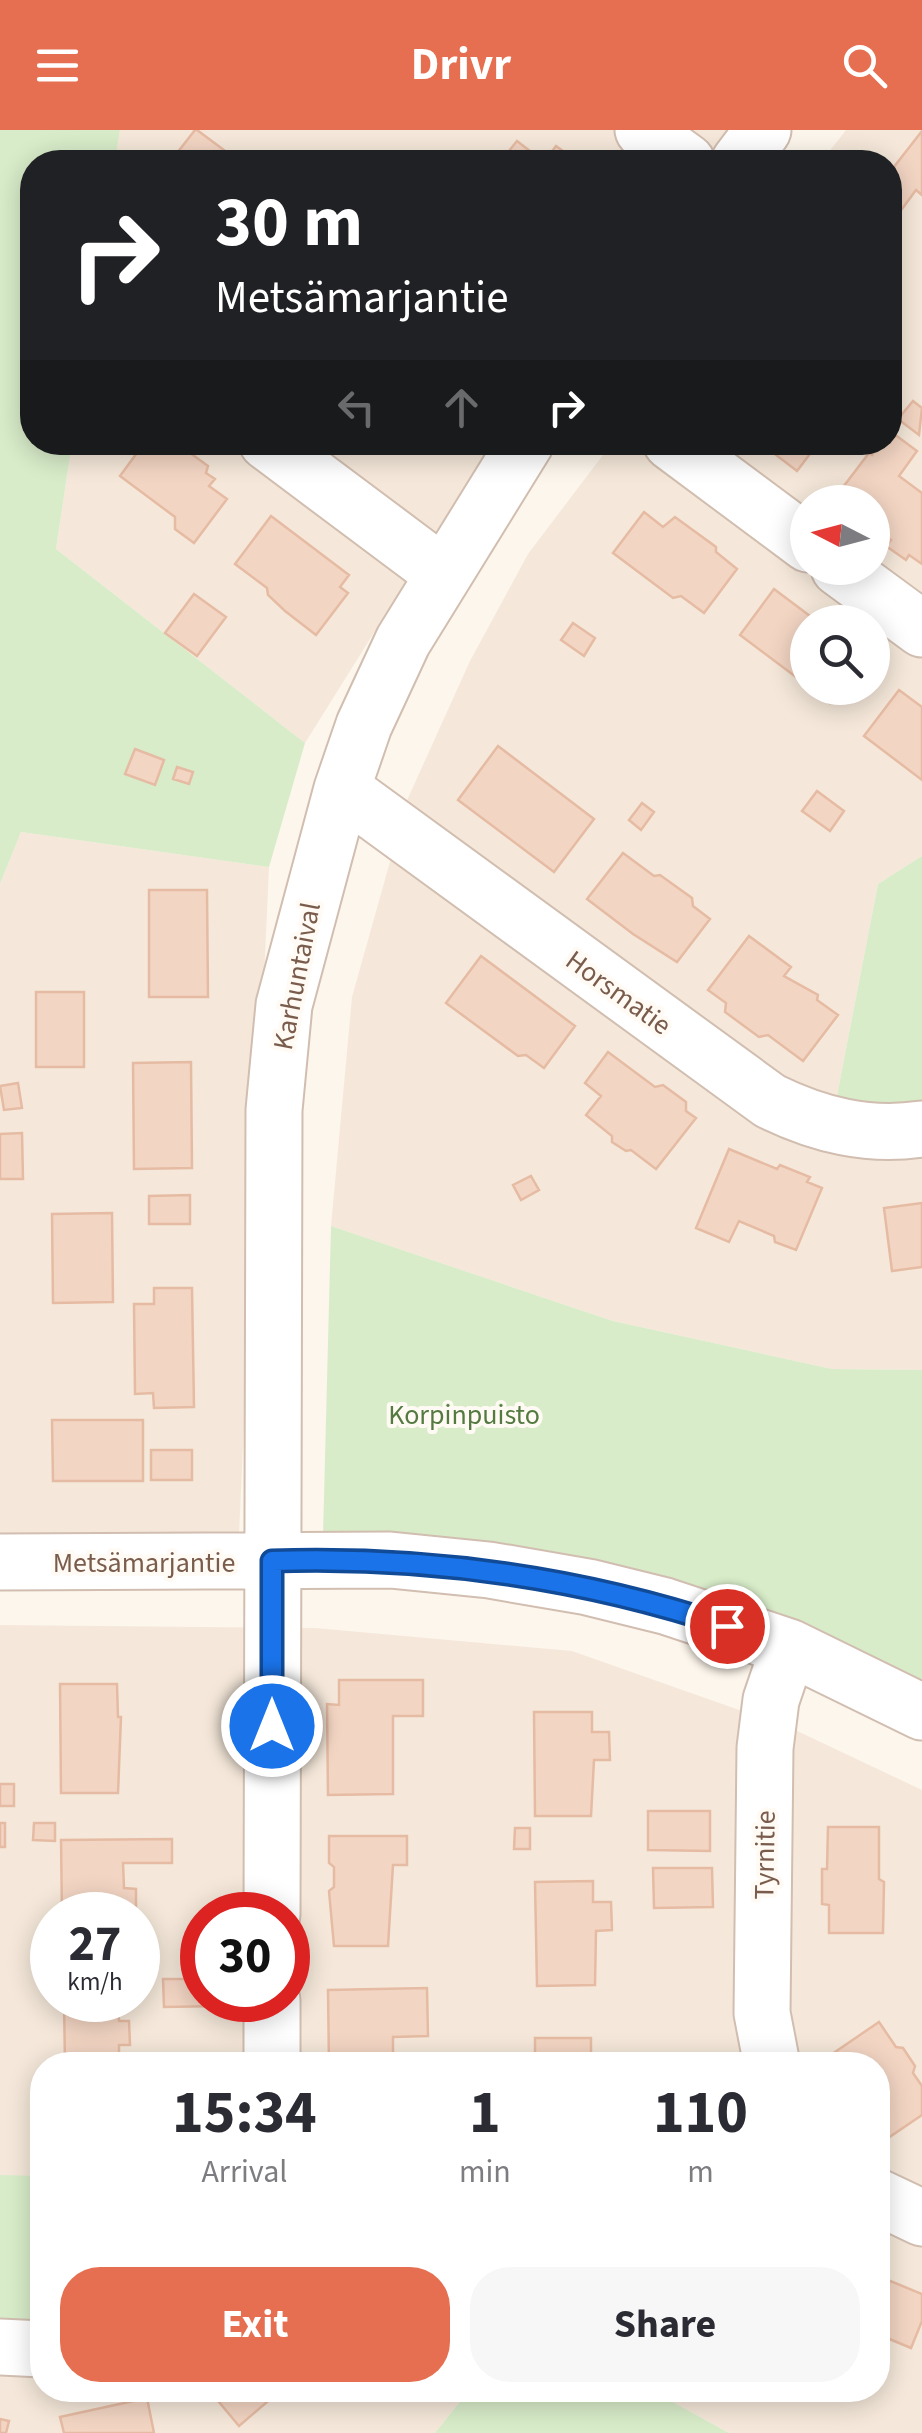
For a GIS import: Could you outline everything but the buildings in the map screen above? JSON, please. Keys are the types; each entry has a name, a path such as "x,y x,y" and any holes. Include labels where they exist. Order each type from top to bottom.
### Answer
{"street":[{"path":"643,130 670,150"},
{"path":"748,150 764,130"},
{"path":"284,455 442,572"},
{"name":"Karhuntaival","path":"272,1892 274,1110 284,1004 342,789 364,725 402,641 518,455"},
{"path":"688,455 790,531"},
{"path":"862,585 922,629"},
{"name":"Horsmatie","path":"342,789 770,1102 836,1127 870,1132 922,1130"},
{"name":"Metsämarjantie","path":"0,1562 390,1560 489,1570 588,1587 666,1606 789,1647 922,1712"},
{"name":"Tyrnitie","path":"770,2052 762,2013 765,1748 771,1700 789,1647"},
{"path":"272,2022 272,2052"},
{"path":"890,2202 922,2218"},
{"path":"0,2347 30,2348"}],"shaded area":[{"path":"120,130 731,130 715,150 117,150"},
{"path":"846,130 922,130 922,604 890,580 890,485 790,485 790,506 720,455 902,455 902,150 830,150"},
{"path":"70,455 494,455 395,599 305,743 56,549"},
{"path":"603,455 655,455 790,558 790,585 826,585 852,605 790,605 790,705 890,705 890,634 922,658 922,856 878,884 834,1111 775,1086 404,807 470,661 528,554"},
{"path":"21,832 269,867 239,1535 0,1539 0,884"},
{"path":"393,851 730,1098 922,1150 922,1370 832,1369 613,1321 331,1226 352,997"},
{"path":"0,1625 315,1628 572,1651 793,1729 922,1790 922,2433 729,2433 673,2402 890,2402 890,2052 30,2052 30,2402 460,2402 435,2433 0,2433"}],"green space":[{"path":"0,130 120,130 117,150 20,150 20,455 70,455 56,549 305,743 269,867 21,832 0,884"},
{"path":"922,856 922,1113 834,1111 878,884"},
{"name":"Korpinpuisto","path":"331,1226 613,1321 832,1369 922,1370 922,1693 323,1536"},
{"path":"0,2175 30,2176 30,2335 0,2332"},
{"path":"460,2402 673,2402 729,2433 435,2433"}],"route":[{"path":"272,1726 272,1561 390,1560 489,1570 588,1587 727,1626"}]}
